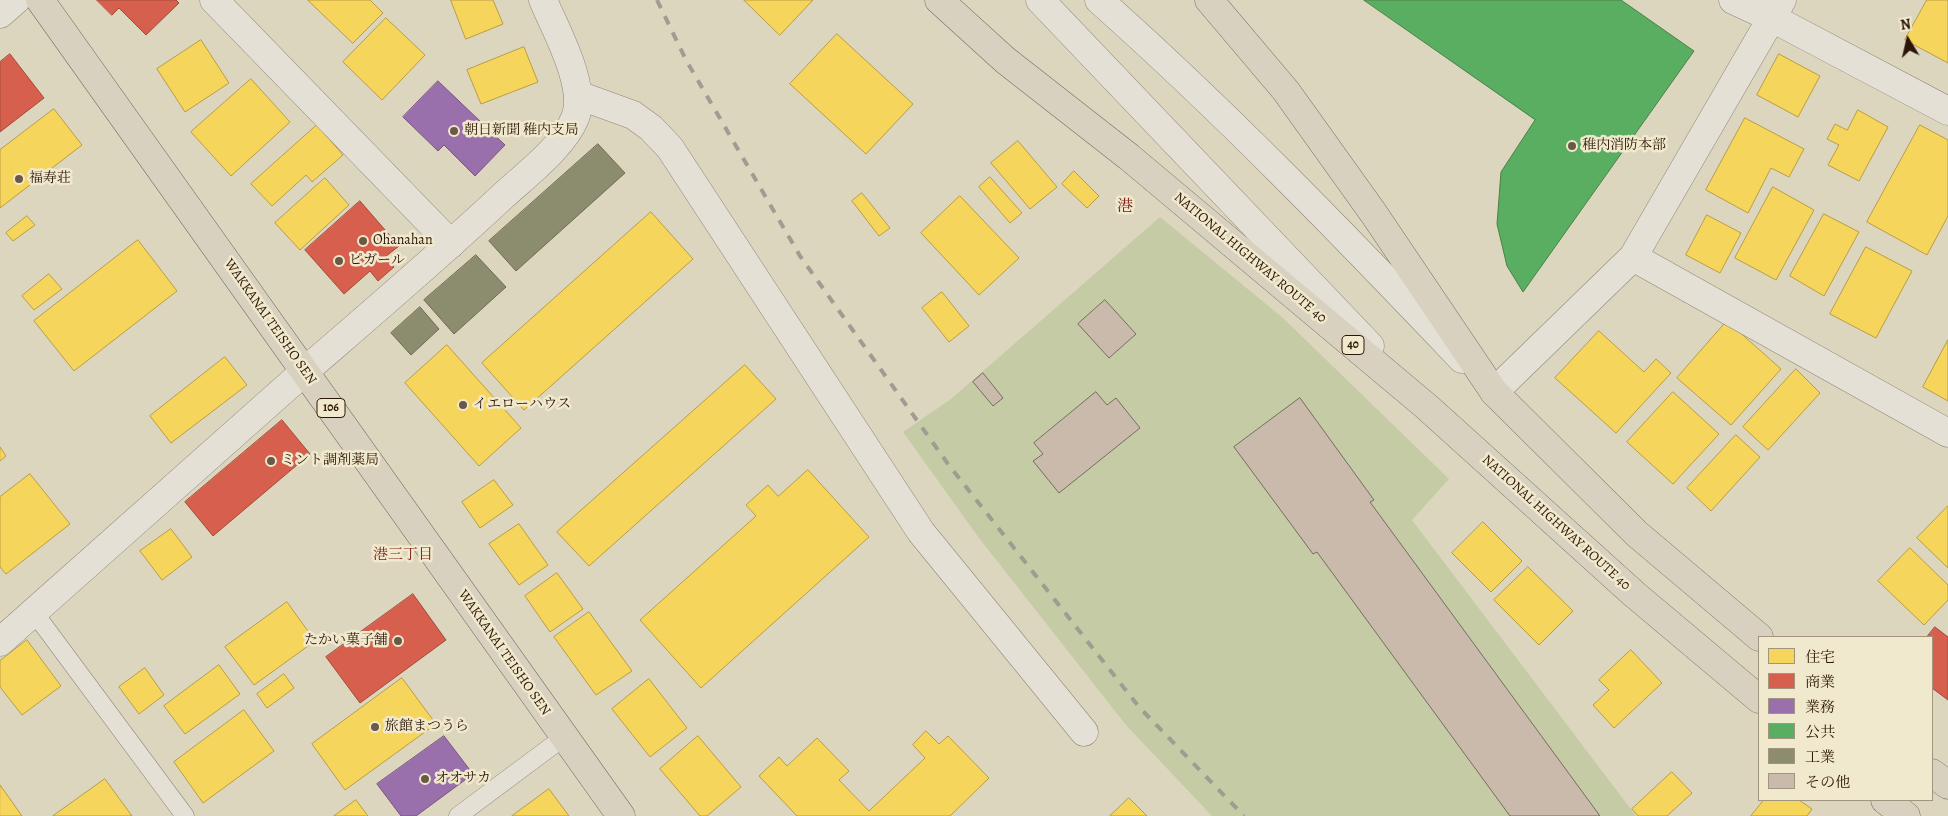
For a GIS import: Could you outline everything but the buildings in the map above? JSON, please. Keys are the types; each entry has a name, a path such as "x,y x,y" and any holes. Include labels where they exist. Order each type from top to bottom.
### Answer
{"main road":[{"name":"WAKKANAI TEISHO SEN","path":"40,0 621,816"},
{"name":"NATIONAL HIGHWAY ROUTE 40","path":"939,0 1005,60 1130,156 1428,407 1634,594 1758,698"},
{"path":"1209,0 1286,91 1374,214 1494,392 1636,534 1758,636"},
{"path":"1933,775 1948,785"},
{"path":"1886,801 1906,816"}],"street":[{"path":"0,14 16,0"},
{"path":"214,0 451,244"},
{"path":"0,642 451,244 555,148 576,118 578,95 573,72 542,0"},
{"path":"1040,0 1428,407"},
{"path":"1099,0 1243,133 1494,392 1633,257 1777,9"},
{"path":"1733,0 1777,9 1948,111"},
{"path":"578,95 633,115 651,128 670,148 921,532 1084,732"},
{"path":"1633,257 1948,433"}],"lane":[{"path":"33,612 185,816"},
{"path":"458,816 564,737"}],"green space":[{"path":"1160,217 1283,318 1449,479 1412,520 1636,816 1212,816 1126,725 979,538 903,432 951,399"}],"railway":[{"path":"657,0 686,60 800,256 948,464 1139,707 1244,816"}],"place":[{"name":"朝日新聞 稚内支局","path":"454,131"},
{"name":"稚内消防本部","path":"1572,146"},
{"name":"福寿荘","path":"19,179"},
{"name":"Ohanahan","path":"363,241"},
{"name":"ピガール","path":"339,261"},
{"name":"イエローハウス","path":"463,405"},
{"name":"ミント調剤薬局","path":"271,461"},
{"name":"たかい菓子舗","path":"398,641"},
{"name":"旅館まつうら","path":"375,727"},
{"name":"オオサカ","path":"425,779"}],"district":[{"name":"港","path":"1125,207"},
{"name":"港三丁目","path":"403,555"}]}
